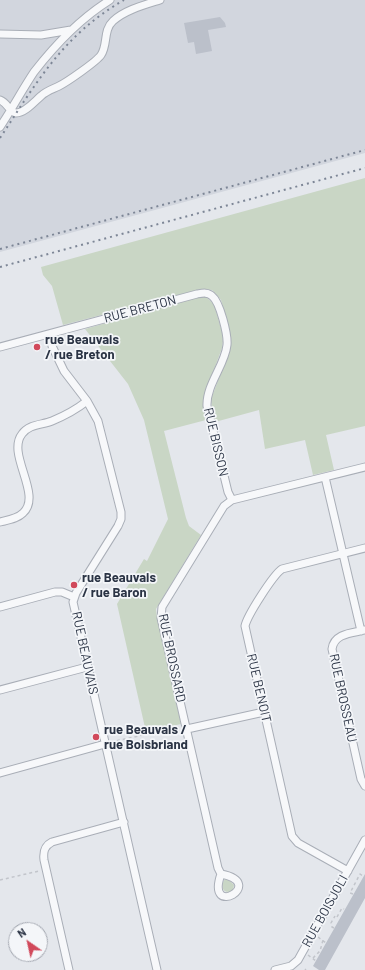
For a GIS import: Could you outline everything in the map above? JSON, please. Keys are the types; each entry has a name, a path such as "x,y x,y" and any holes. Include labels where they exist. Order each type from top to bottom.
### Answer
{"street":[{"path":"0,127 34,72 72,30 110,0"},
{"path":"10,111 17,113 24,110 46,92 61,85 99,57 104,48 108,26 114,20 137,8 160,0"},
{"path":"0,34 41,35 72,30"},
{"path":"0,100 7,104 10,111"},
{"name":"RUE BRETON","path":"0,347 197,294 210,294"},
{"name":"RUE BISSON","path":"210,294 218,305 226,334 227,345 208,396 207,406 228,492 232,500"},
{"name":"RUE BEAUVAIS","path":"49,334 52,346 64,371 87,402 98,421 121,512 121,520 118,526 74,596 73,602 87,667 108,743 157,970"},
{"path":"0,522 15,518 22,514 28,504 28,492 18,450 18,441 22,434 32,426 57,419 87,402"},
{"path":"232,500 365,467"},
{"path":"325,476 363,631"},
{"name":"RUE BROSSARD","path":"221,874 218,868 184,728 161,618 161,610 163,603 224,506 232,500"},
{"name":"RUE BENOIT","path":"348,871 298,843 292,836 245,630 246,620 274,576 279,571 287,567 365,548"},
{"path":"0,607 55,592 62,592 74,596"},
{"name":"RUE BROSSEAU","path":"363,631 338,638 332,649 361,779 365,786"},
{"path":"0,690 87,667"},
{"path":"184,728 264,712"},
{"path":"0,773 108,743"},
{"path":"69,970 43,850 52,842 124,822"},
{"name":"RUE BOISJOLI","path":"275,970 291,966 298,960 365,840"}],"path":[{"path":"108,743 184,728"},
{"path":"0,880 41,870"},
{"path":"353,894 350,893 360,874 363,876"},
{"path":"334,928 331,923 342,908 344,910"},
{"path":"318,937 326,943"},
{"path":"313,958 320,951 323,940"},
{"path":"308,955 316,961"}],"shaded area":[{"path":"0,0 365,0 365,153 0,252"}],"green space":[{"path":"365,178 365,426 326,435 334,470 313,475 305,440 265,449 259,410 215,422 211,399 230,349 231,338 221,300 212,290 201,289 63,325 52,286 43,275 41,267"},
{"path":"200,296 206,297 214,304 223,341 222,348 204,397 203,406 206,420 164,431 186,518 189,526 201,535 156,609 181,724 146,732 117,604 144,559 147,561 168,519 144,420 128,384 85,329"},
{"path":"225,879 234,885 233,890 229,892 224,891 222,887"}],"building":[{"path":"220,17 225,23 226,27 208,30 212,51 196,54 194,42 188,43 184,23"},
{"path":"365,874 365,898 325,970 319,970 313,966"}],"railway":[{"path":"0,138 39,79 68,44 84,28 124,0"},
{"path":"0,249 365,150"},
{"path":"0,267 365,168"}],"place":[{"name":"rue Beauvais / rue Breton","path":"37,347"},
{"name":"rue Beauvais / rue Baron","path":"74,585"},
{"name":"rue Beauvais / rue Boisbriand","path":"96,737"}]}
